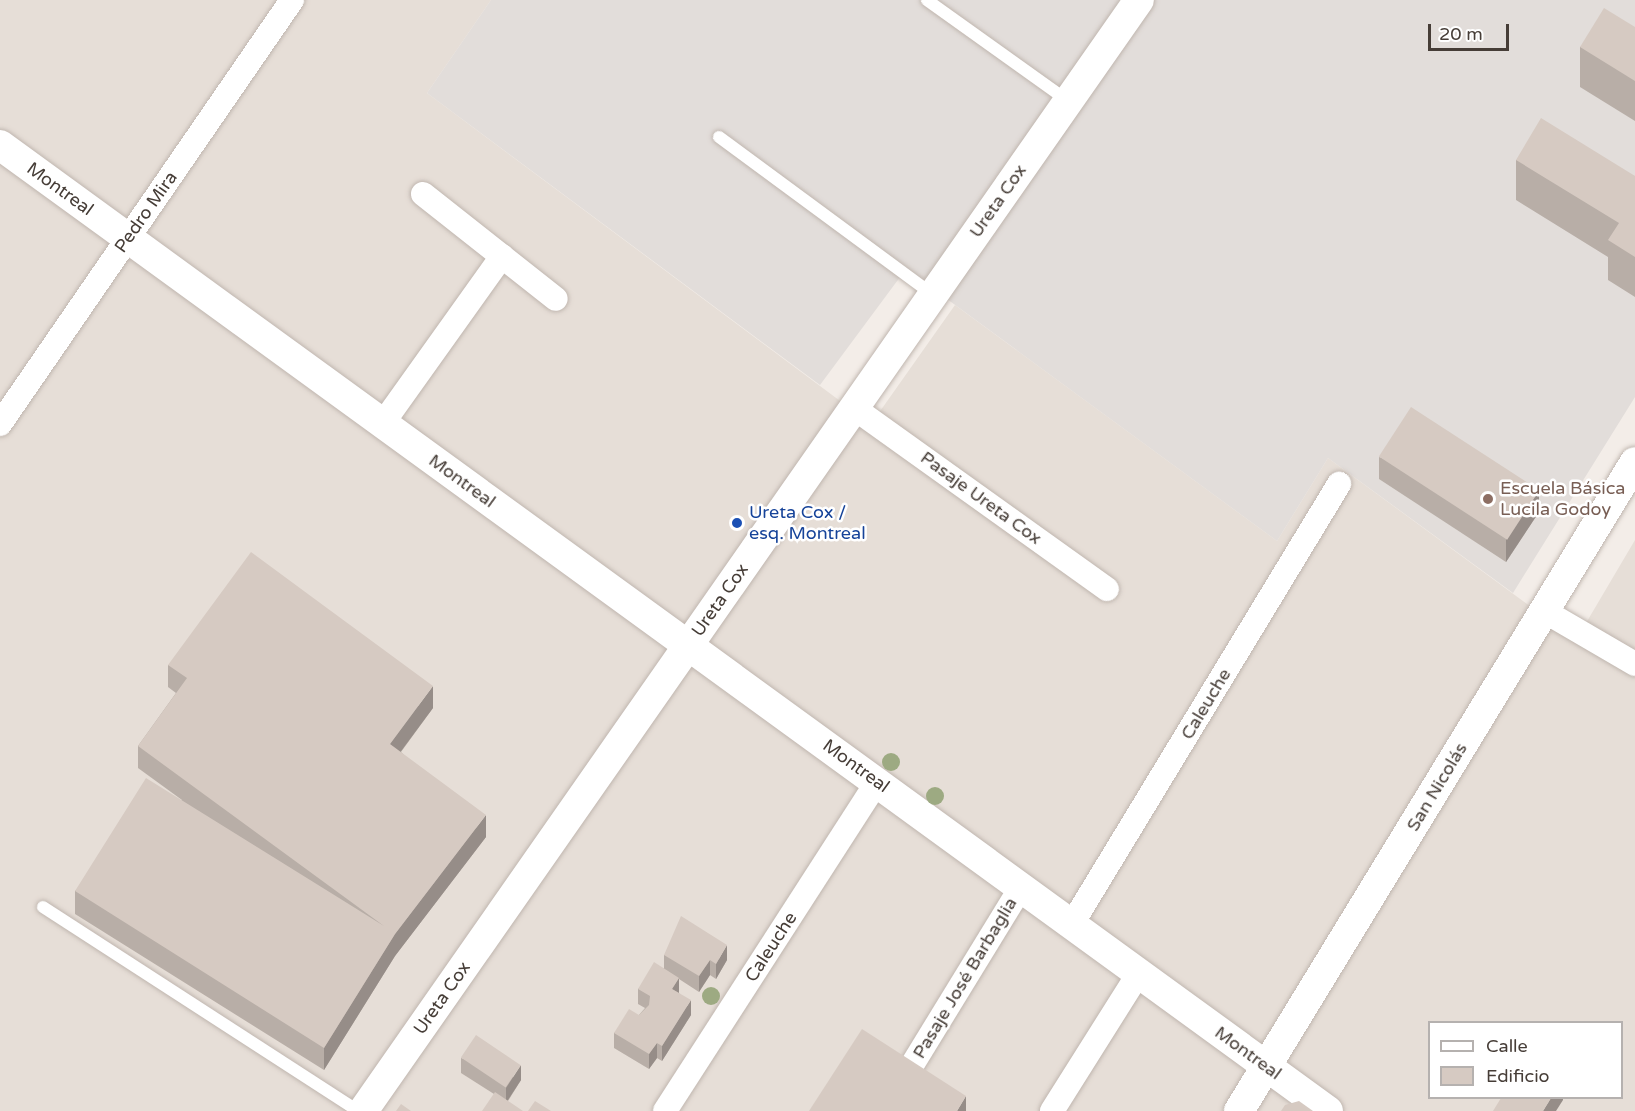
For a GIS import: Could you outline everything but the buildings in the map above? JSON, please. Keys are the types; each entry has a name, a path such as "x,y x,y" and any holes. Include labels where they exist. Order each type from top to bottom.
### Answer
{"street":[{"name":"Pedro Mira","path":"0,424 292,0"},
{"name":"Ureta Cox","path":"363,1111 1139,0"},
{"name":"Montreal","path":"0,145 1328,1111"},
{"path":"423,194 556,298"},
{"path":"383,423 502,256"},
{"name":"Pasaje Ureta Cox","path":"854,408 1107,588"},
{"name":"San Nicolás","path":"1239,1111 1635,462"},
{"name":"Caleuche","path":"1072,924 1339,484"},
{"path":"1544,611 1635,664"},
{"name":"Caleuche","path":"665,1111 877,782"},
{"name":"Pasaje José Barbaglia","path":"909,1070 1021,887"},
{"path":"1052,1111 1139,973"}],"lane":[{"path":"927,0 1068,101"},
{"path":"719,138 933,295"},
{"path":"43,907 358,1111"}],"shaded area":[{"path":"0,0 491,0 427,93 871,424 955,305 1277,541 1328,458 1576,640 1635,540 1635,1111 0,1111"},
{"path":"491,0 1635,0 1635,397 1513,593 1328,458 1277,541 906,269 820,385 427,93"}],"place":[{"name":"Escuela Básica Lucila Godoy","path":"1488,499"},
{"name":"Ureta Cox / esq. Montreal","path":"737,523"}]}
